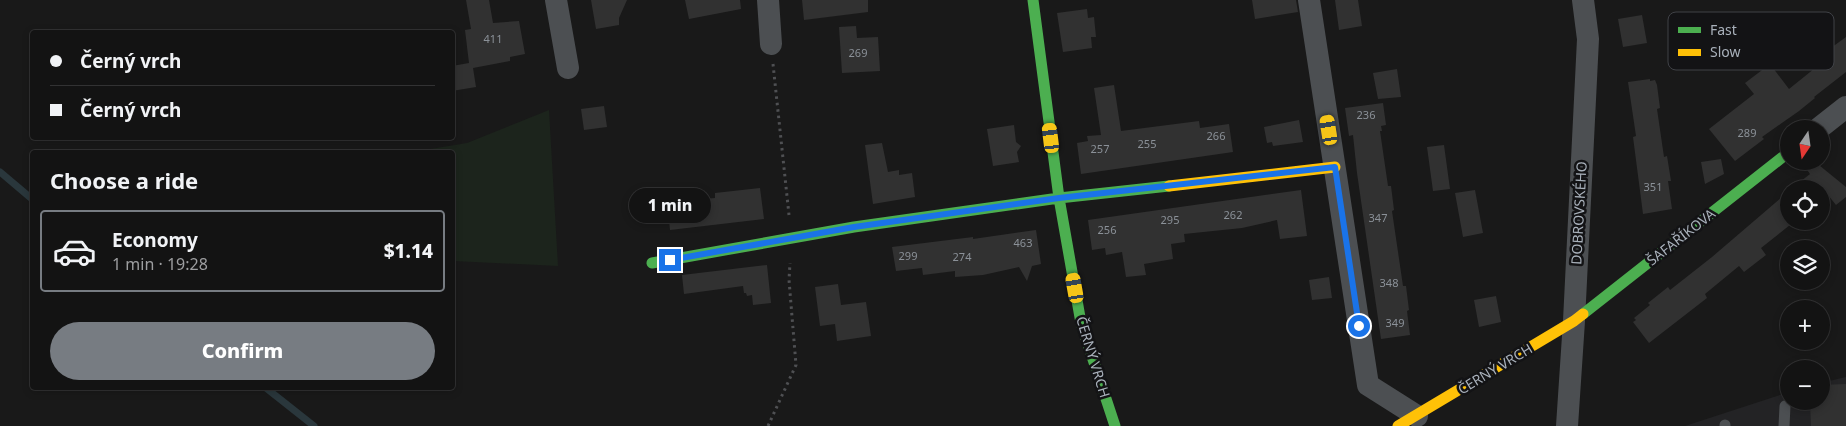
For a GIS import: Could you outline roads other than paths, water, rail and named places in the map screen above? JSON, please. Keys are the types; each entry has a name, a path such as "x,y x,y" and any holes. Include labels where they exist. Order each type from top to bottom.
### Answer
{"street":[{"path":"556,0 568,68"},
{"path":"768,0 771,44"},
{"name":"ČERNÝ VRCH","path":"1033,0 1059,198 1081,323 1115,426"},
{"name":"ČERNÝ VRCH","path":"1309,0 1368,385 1407,421 1574,321"},
{"name":"DOBROVSKÉHO","path":"1567,426 1588,40 1583,0"},
{"path":"1829,120 1846,107"},
{"name":"ŠAFAŘÍKOVA","path":"1574,321 1780,159"},
{"path":"652,263 854,227 1059,198 1335,167"}],"lane":[{"path":"1784,426 1785,410"}],"waterway":[{"path":"0,172 30,197"},
{"path":"269,390 314,426"}]}
